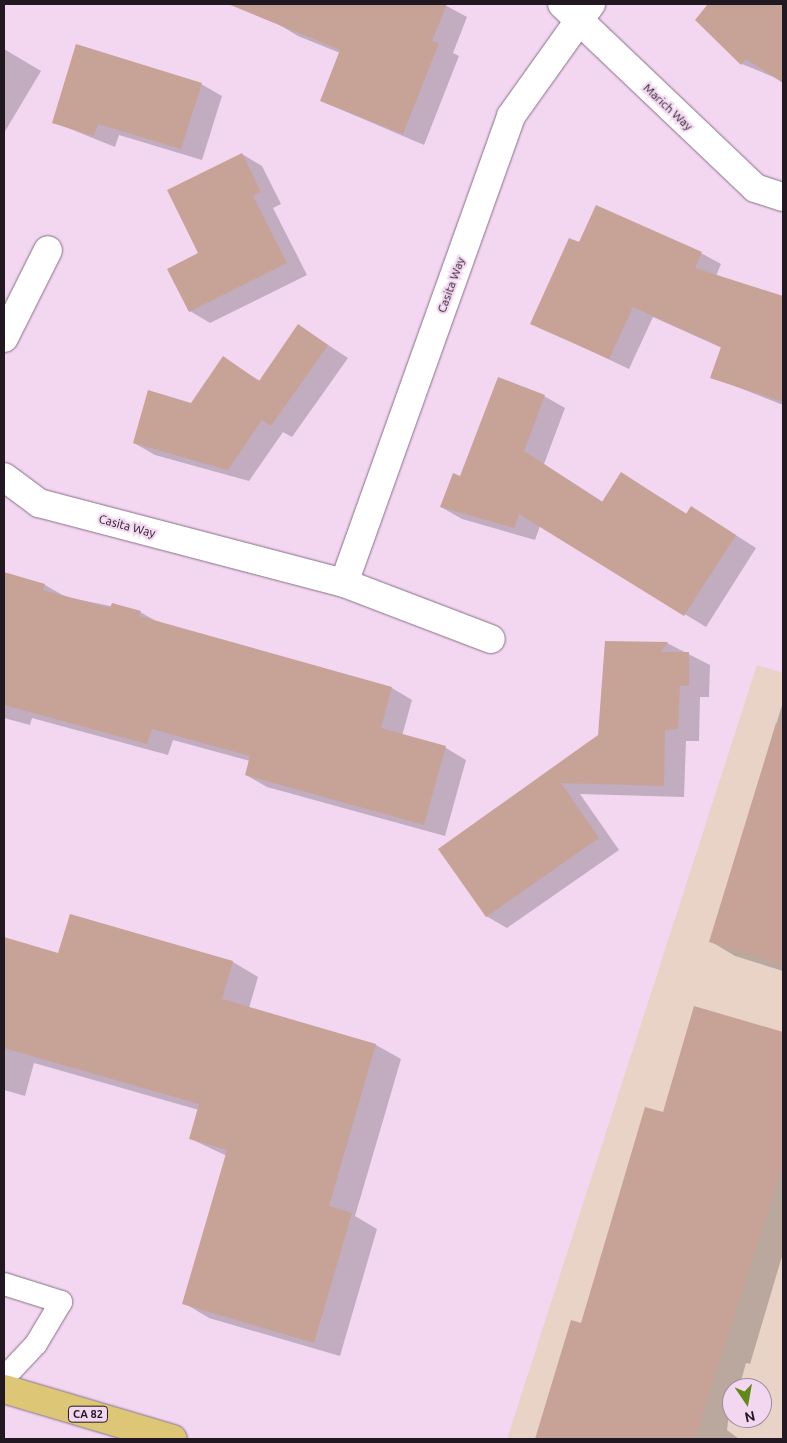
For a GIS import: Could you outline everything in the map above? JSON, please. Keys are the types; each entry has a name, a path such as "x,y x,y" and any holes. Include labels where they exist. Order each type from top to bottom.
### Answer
{"main road":[{"name":"CA 82","path":"4,1389 173,1439"}],"street":[{"name":"Marich Way","path":"577,10 755,188 783,197"},
{"name":"Casita Way","path":"344,583 511,116 577,10"},
{"path":"4,338 48,250"},
{"name":"Casita Way","path":"4,477 39,503 344,583 491,639"}],"lane":[{"path":"4,1284 61,1302 36,1344 4,1378"}],"shaded area":[{"path":"757,665 783,673 783,1439 507,1439"}],"building":[{"path":"228,4 447,4 432,41 439,43 403,134 320,101 340,50"},
{"path":"708,4 783,4 783,83 746,59 741,65 695,20"},
{"path":"76,44 202,83 181,149 98,124 94,136 52,123"},
{"path":"242,153 261,192 253,196 287,263 189,312 167,269 198,253 167,190"},
{"path":"596,205 702,252 695,268 783,296 783,402 710,378 721,347 633,307 609,359 530,324 569,238 579,242"},
{"path":"298,324 328,345 271,426 262,420 228,470 133,443 148,390 191,403 223,356 259,381"},
{"path":"498,377 545,395 524,451 602,502 621,472 686,514 691,506 736,535 684,616 519,514 514,528 440,507 453,473 460,476"},
{"path":"4,572 45,584 43,590 110,608 112,603 141,611 139,616 392,687 381,728 446,746 424,825 245,775 250,756 152,729 147,744 4,705"},
{"path":"605,641 668,642 661,652 689,652 689,686 680,686 678,729 665,730 664,786 561,783 599,838 486,917 438,849 598,735"},
{"path":"776,723 783,725 783,965 709,942"},
{"path":"70,914 233,961 222,999 376,1044 329,1206 352,1213 314,1343 182,1304 227,1150 189,1139 199,1104 4,1048 4,937 58,953"},
{"path":"694,1006 783,1032 783,1163 695,1439 535,1439 571,1320 581,1323 645,1107 663,1112"}]}
